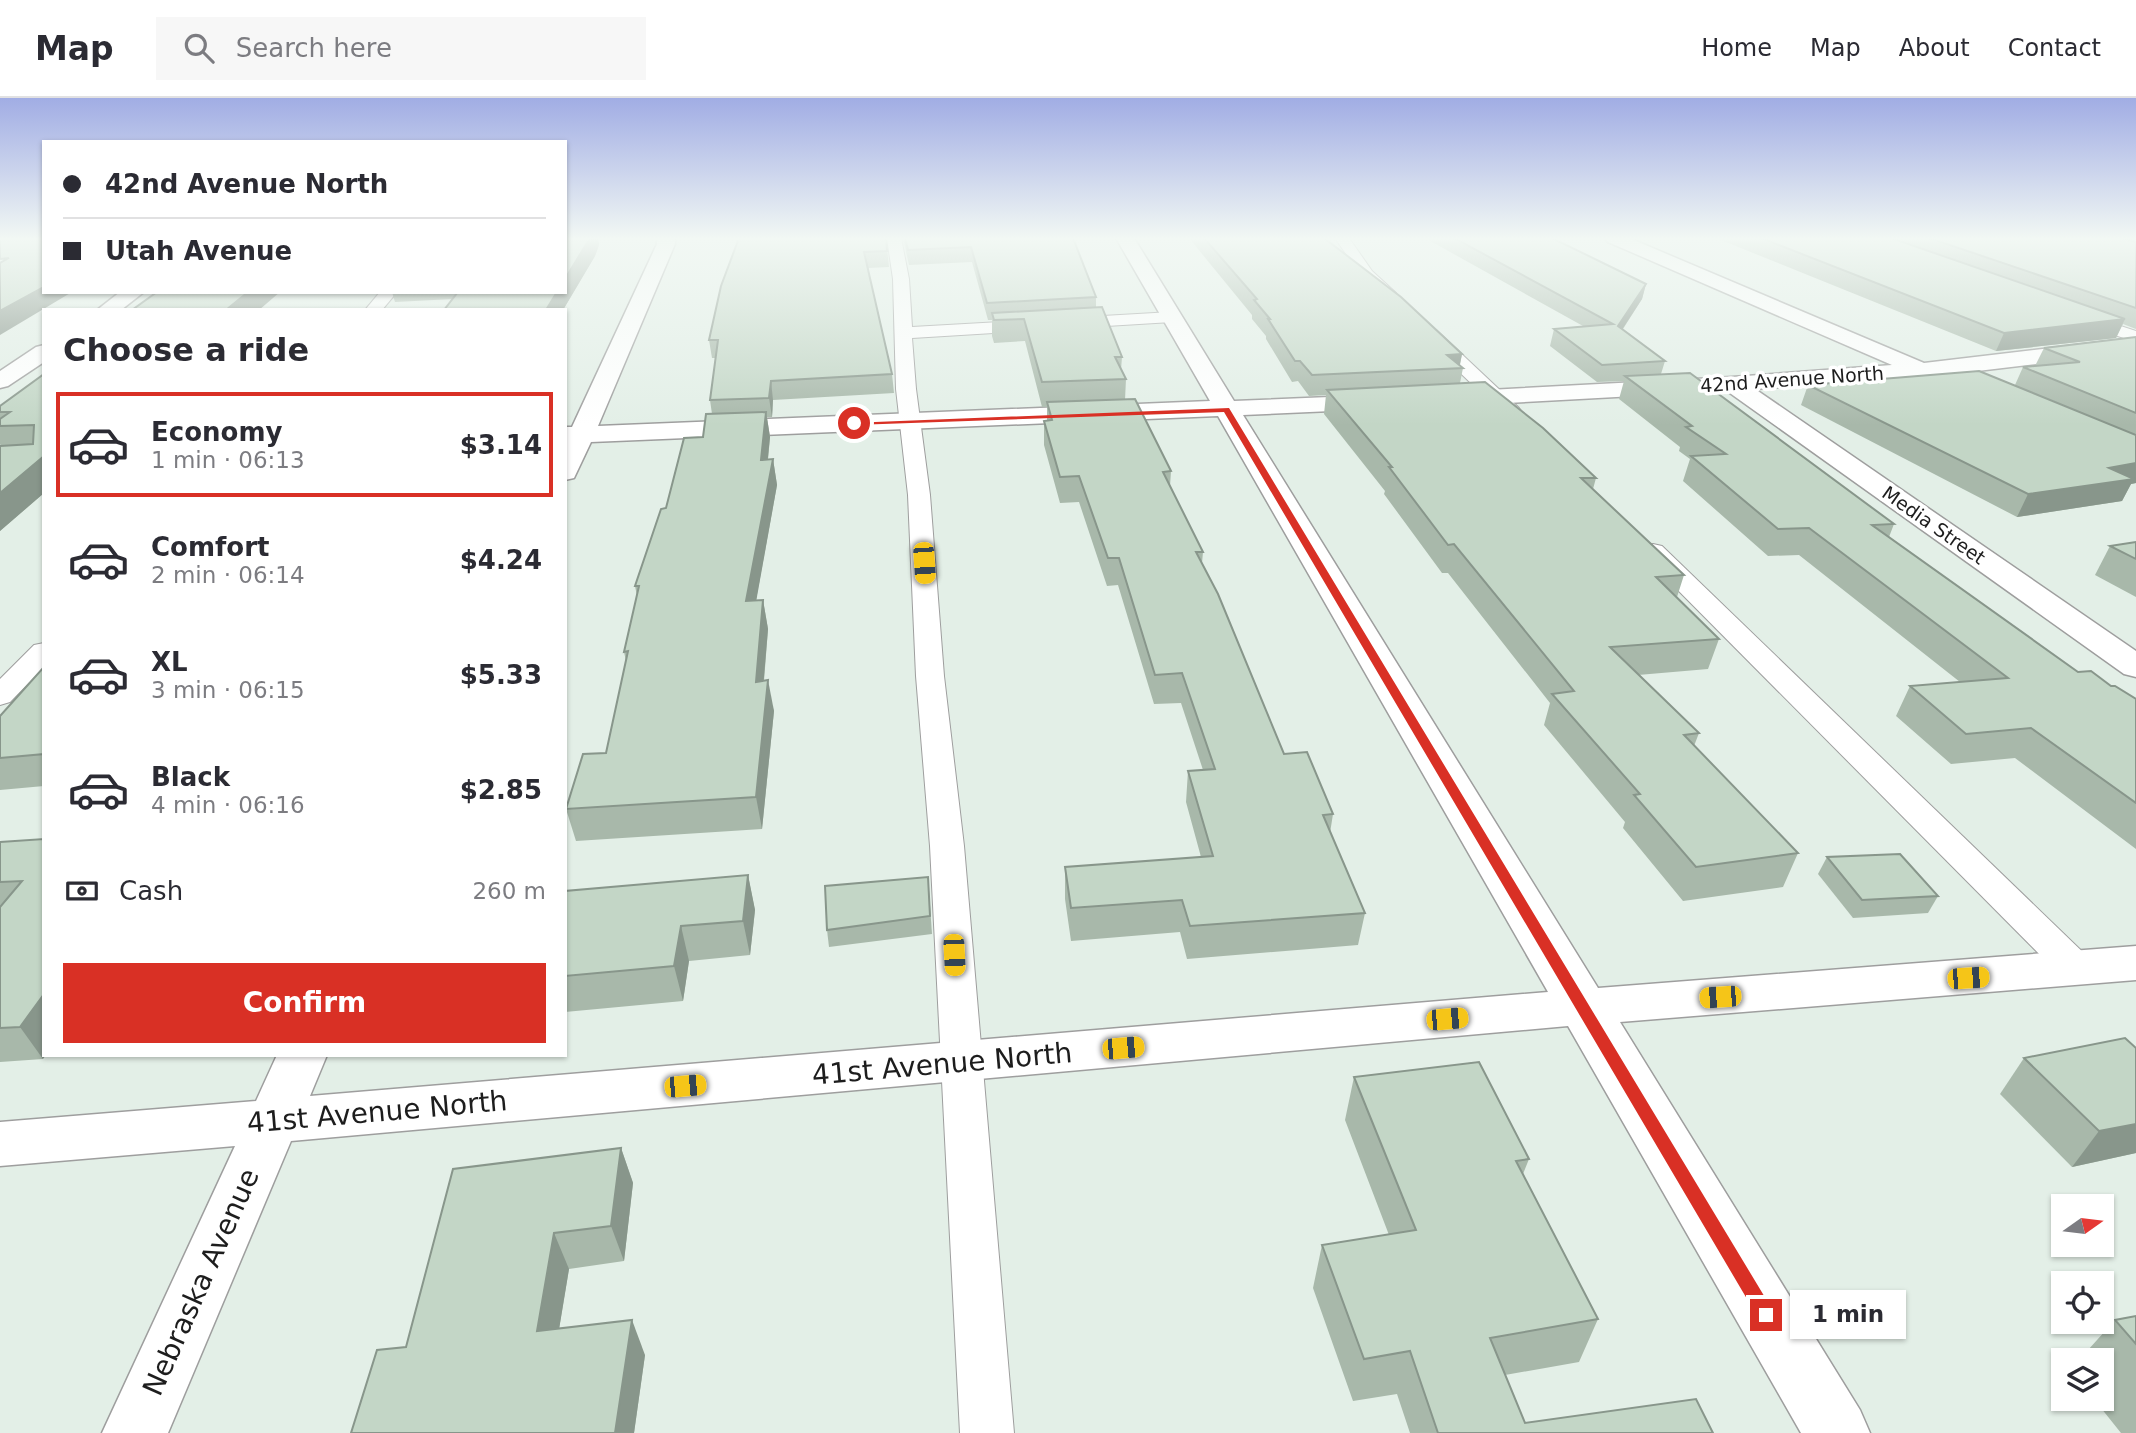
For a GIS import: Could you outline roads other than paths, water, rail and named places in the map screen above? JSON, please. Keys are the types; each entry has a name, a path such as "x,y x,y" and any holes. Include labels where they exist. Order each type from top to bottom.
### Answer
{"street":[{"path":"567,464 574,434 639,300"},
{"path":"1162,300 1837,1433"},
{"path":"1765,300 1932,369 1982,384"},
{"name":"42nd Avenue North","path":"1429,400 1732,384 1932,369 2136,345"},
{"path":"0,381 42,353"},
{"name":"Media Street","path":"1732,384 2136,667"},
{"path":"574,434 1402,401"},
{"name":"41st Avenue North","path":"0,1144 961,1063 1582,1007 2078,970 2136,963"},
{"name":"Nebraska Avenue","path":"135,1433 301,1057"}],"lane":[{"path":"901,300 909,421 919,495 930,676 947,846 987,1433"},
{"path":"1395,300 1526,426"},
{"path":"2071,314 2136,337"},
{"path":"902,333 1172,317"},
{"path":"1634,533 2078,970"},
{"path":"0,696 42,653"}]}
